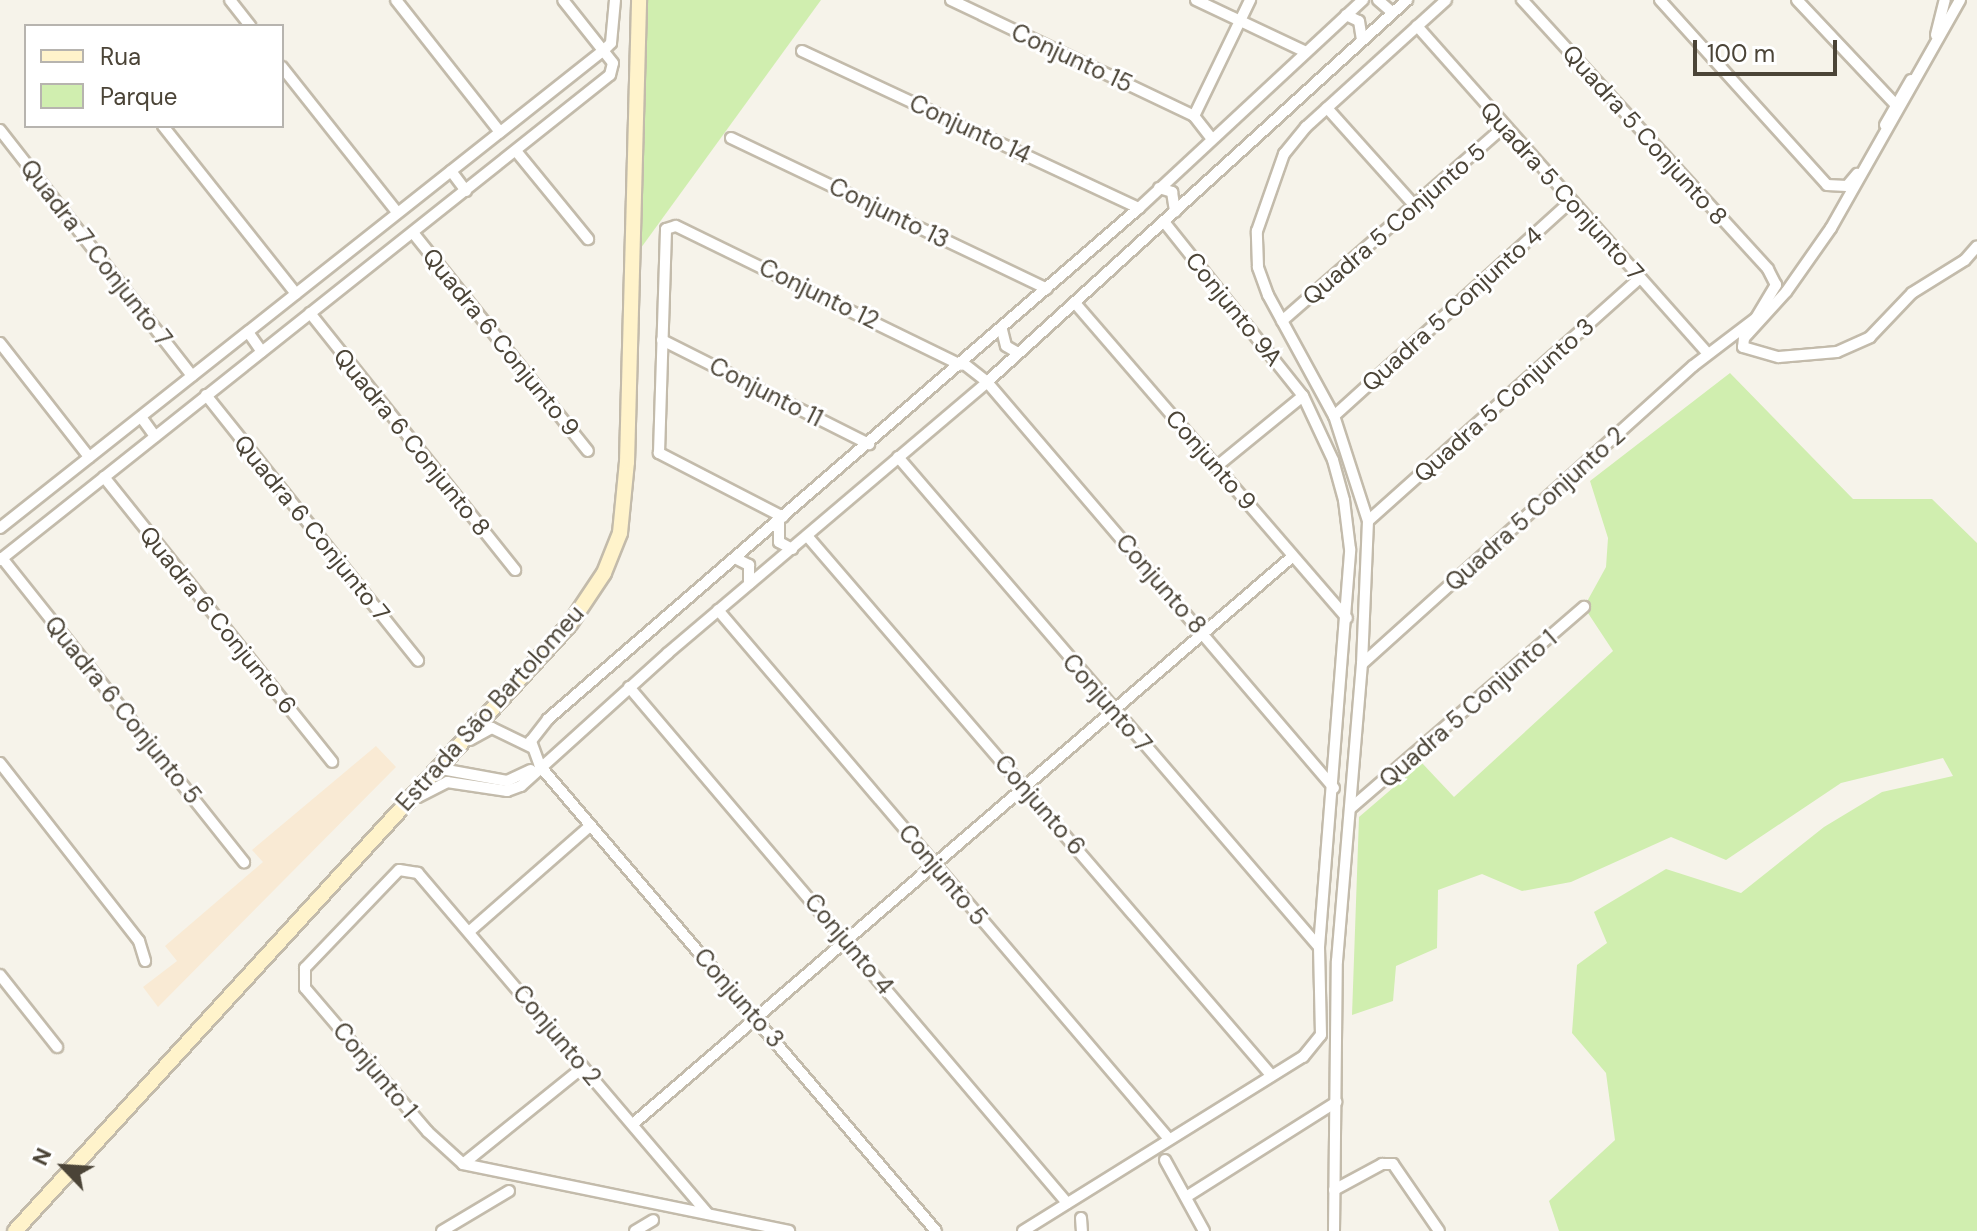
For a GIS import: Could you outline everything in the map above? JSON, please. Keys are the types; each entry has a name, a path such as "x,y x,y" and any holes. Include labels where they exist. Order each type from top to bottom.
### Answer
{"street":[{"path":"230,0 248,24"},
{"path":"396,0 500,132"},
{"path":"1,559 365,269 414,234 610,75 613,63 563,0"},
{"path":"0,528 604,50 611,43 615,0"},
{"name":"Estrada São Bartolomeu","path":"15,1231 584,606 620,533 627,462 639,0"},
{"name":"Conjunto 15","path":"951,0 1194,116"},
{"path":"1196,0 1304,51"},
{"path":"1212,139 1194,116 1250,0"},
{"path":"531,744 548,719 1002,330 1363,0"},
{"path":"1378,0 1392,12"},
{"path":"398,810 447,782 515,790 718,610 808,537 987,382 1407,0"},
{"path":"1334,1231 1337,961 1362,664 1368,521 1334,416 1282,321 1258,267 1257,231 1284,154 1327,108 1446,0"},
{"name":"Quadra 5 Conjunto 8","path":"1522,0 1768,269"},
{"path":"1660,0 1827,185 1849,184 1939,30 1941,2"},
{"path":"1797,0 1896,105"},
{"path":"1960,0 1831,228 1786,292 1744,338 1743,347 1779,357 1837,352 1870,337 1912,293 1965,260 1977,246"},
{"path":"1346,15 1359,21 1362,40"},
{"name":"Quadra 5 Conjunto 7","path":"1417,26 1708,354"},
{"name":"Conjunto 14","path":"802,51 1139,208"},
{"path":"284,70 397,212"},
{"path":"1327,108 1415,206"},
{"name":"Quadra 5 Conjunto 5","path":"1282,321 1505,126"},
{"path":"165,128 296,294"},
{"name":"Quadra 7 Conjunto 7","path":"0,130 192,376"},
{"name":"Conjunto 13","path":"731,138 1047,289"},
{"path":"516,151 588,239"},
{"path":"451,171 466,191"},
{"path":"1159,188 1172,192 1175,212"},
{"name":"Quadra 5 Conjunto 4","path":"1334,416 1570,202"},
{"name":"Conjunto 9A","path":"1164,222 1303,396 1333,460 1344,500 1350,549 1347,618 1319,947 1319,1042 1271,1075"},
{"name":"Conjunto 12","path":"662,340 662,238 666,229 676,226 962,364 987,382"},
{"name":"Quadra 6 Conjunto 9","path":"414,234 588,451"},
{"path":"351,251 365,269"},
{"name":"Quadra 5 Conjunto 2","path":"1362,664 1768,304 1776,285 1768,269"},
{"name":"Quadra 5 Conjunto 3","path":"1368,521 1640,278"},
{"name":"Conjunto 9","path":"1075,303 1347,618"},
{"name":"Quadra 6 Conjunto 8","path":"310,313 515,570"},
{"path":"1002,330 1006,346 1018,353"},
{"path":"248,332 262,352"},
{"path":"662,340 658,447 663,457 781,519"},
{"name":"Conjunto 11","path":"662,340 869,444"},
{"path":"0,343 89,457"},
{"name":"Conjunto 8","path":"987,382 1334,788"},
{"name":"Quadra 6 Conjunto 7","path":"206,395 418,661"},
{"path":"1216,467 1303,396"},
{"path":"141,417 155,436"},
{"name":"Conjunto 7","path":"898,457 1319,947"},
{"name":"Quadra 6 Conjunto 6","path":"104,477 332,762"},
{"path":"45,495 58,513"},
{"path":"781,519 779,542 792,549"},
{"name":"Conjunto 6","path":"808,537 1271,1075"},
{"path":"634,1123 1293,556"},
{"path":"735,558 749,565 749,584"},
{"name":"Quadra 6 Conjunto 5","path":"1,559 244,862"},
{"name":"Quadra 5 Conjunto 1","path":"1351,808 1584,607"},
{"name":"Conjunto 5","path":"718,610 1169,1139"},
{"name":"Conjunto 4","path":"629,687 847,940 1067,1203"},
{"path":"484,717 531,744"},
{"path":"454,749 492,728 531,744"},
{"name":"Conjunto 3","path":"531,744 540,766 936,1231"},
{"path":"0,763 139,941 145,961"},
{"path":"436,768 507,781 540,766"},
{"path":"470,931 590,826"},
{"name":"Conjunto 2","path":"305,968 399,870 418,873 634,1123 708,1214"},
{"name":"Conjunto 1","path":"305,968 305,988 428,1132 463,1164"},
{"path":"0,975 57,1047"},
{"path":"463,1164 583,1067"},
{"path":"1023,1231 1271,1075"},
{"path":"1186,1197 1336,1102"},
{"path":"1165,1160 1204,1231"},
{"path":"463,1164 789,1231"},
{"path":"1334,1190 1382,1164 1393,1164 1439,1231"},
{"path":"442,1231 509,1191"},
{"path":"1081,1218 1082,1231"},
{"path":"635,1231 653,1220"}],"shaded area":[{"path":"376,746 396,767 158,1007 143,987 177,961 165,946 263,862 252,850"}],"green space":[{"path":"637,0 821,0 630,263"},
{"path":"1730,373 1853,499 1932,499 1977,543 1977,1231 1559,1231 1549,1201 1615,1140 1606,1073 1572,1033 1577,965 1607,943 1594,912 1666,869 1741,893 1824,827 1882,792 1953,776 1943,758 1841,783 1726,860 1671,837 1571,882 1522,891 1482,874 1438,890 1437,948 1396,966 1393,1001 1352,1015 1359,817 1422,763 1454,797 1613,651 1584,607 1606,567 1608,538 1590,481"}]}
